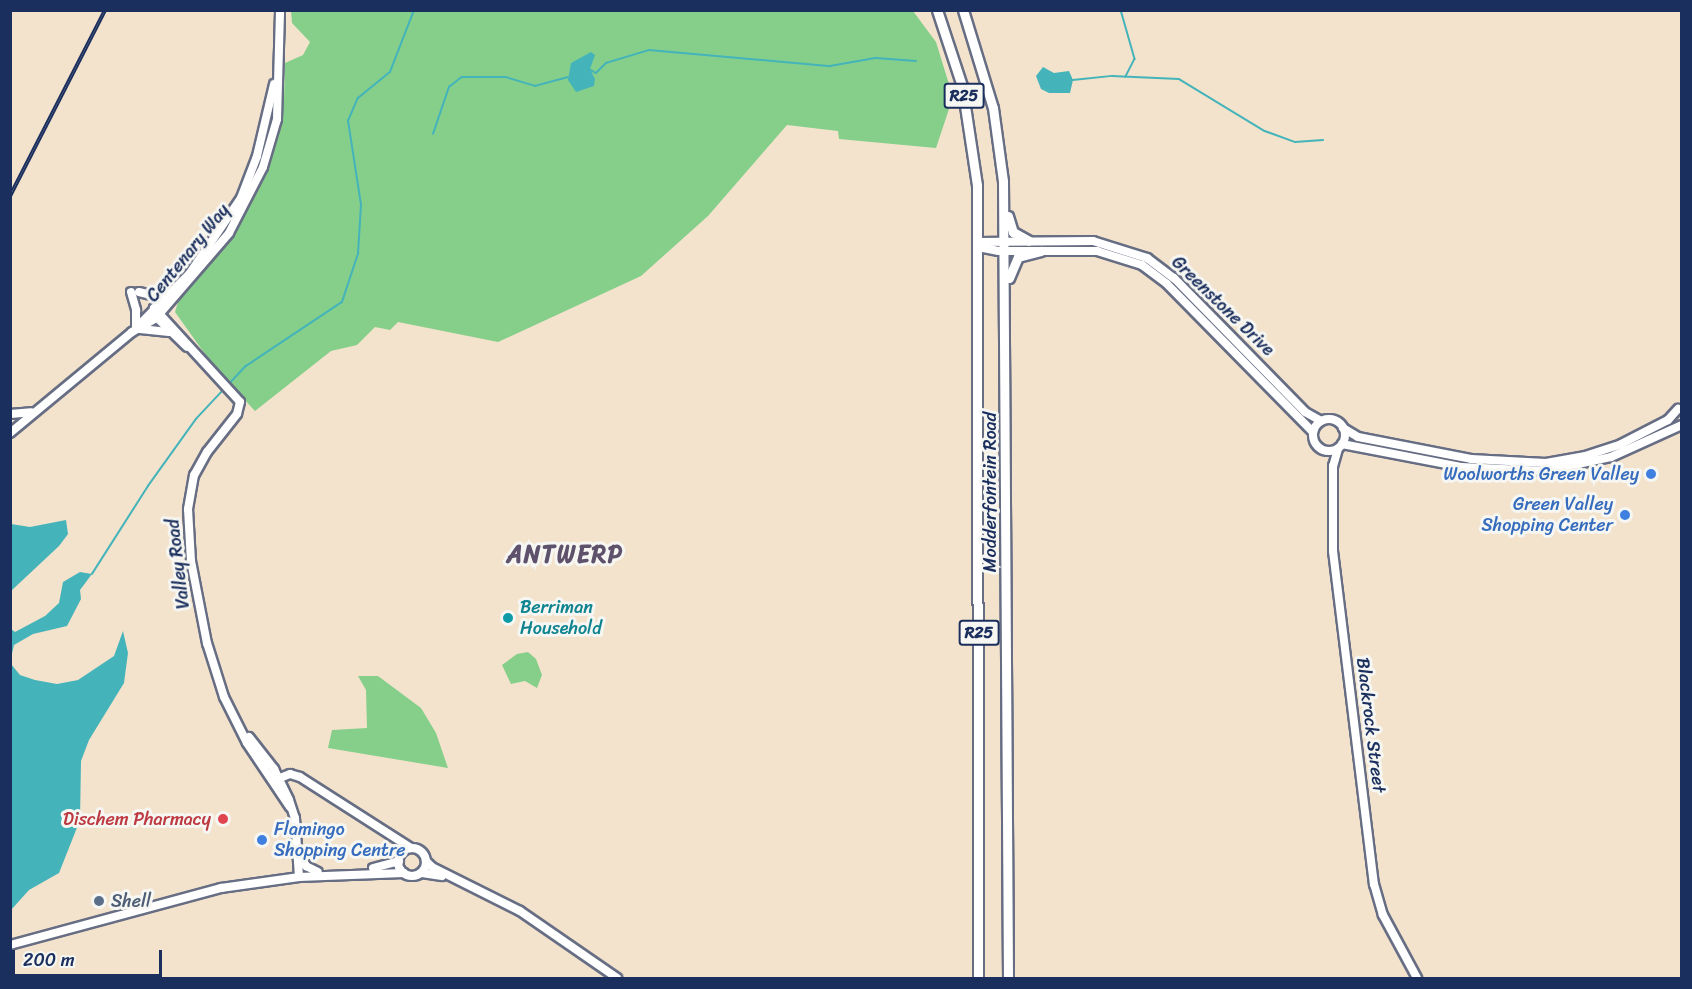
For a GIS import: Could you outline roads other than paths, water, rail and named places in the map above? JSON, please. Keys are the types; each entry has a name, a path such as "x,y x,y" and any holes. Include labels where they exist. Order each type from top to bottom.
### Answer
{"main road":[{"name":"Modderfontein Road","path":"937,10 970,123 978,244 978,978"},
{"name":"Modderfontein Road","path":"963,10 993,108 1003,182 1006,350 1008,978"},
{"path":"1003,182 1011,228 1029,241"},
{"path":"1006,350 1011,265 1021,255 1041,251"}],"street":[{"name":"Centenary Way","path":"10,433 31,412 155,313 229,233 247,203 277,119 276,78 280,10"},
{"name":"Greenstone Drive","path":"1004,247 1029,241 1093,241 1120,247 1154,262 1305,412 1321,420"},
{"name":"Greenstone Drive","path":"978,244 1041,251 1106,253 1153,272 1313,432"},
{"path":"135,292 155,296 175,294 172,330 136,330 135,292"},
{"path":"155,313 172,330"},
{"name":"Valley Road","path":"172,330 206,362 240,402 237,414 207,452 194,475 188,532 207,643 224,697 249,742"},
{"path":"1680,406 1682,423 1611,457 1545,471 1461,467 1340,446 1324,451 1316,445 1313,432 1321,420 1331,419 1358,437 1471,459 1546,463 1585,456 1621,444 1668,420 1680,406"},
{"path":"10,414 31,412"},
{"path":"1340,446 1343,428"},
{"name":"Blackrock Street","path":"1340,446 1333,466 1335,573 1374,884 1383,915 1417,978"},
{"name":"Blackrock Street","path":"1324,451 1333,466"},
{"path":"249,742 280,778 290,807 303,862 318,872"},
{"path":"249,742 290,807"},
{"path":"280,778 290,774 300,777 395,837 404,854 404,873"},
{"path":"298,846 299,875"},
{"path":"299,875 371,870 404,854 420,850 426,861 441,871 495,896 616,978"},
{"path":"422,873 426,861"},
{"path":"10,945 180,896 318,872 371,870 413,876 422,873 460,883 531,919"}],"water":[{"path":"591,52 595,55 590,69 595,79 594,86 576,92 568,80 571,63"},
{"path":"1043,67 1054,73 1069,71 1073,80 1070,93 1049,93 1041,89 1036,76"},
{"path":"66,520 68,534 59,546 11,591 11,524 30,527"},
{"path":"80,572 92,574 80,590 81,599 67,626 33,634 14,645 11,658 11,629 15,632 45,616 59,603 63,582"},
{"path":"123,631 128,653 124,683 89,740 81,761 80,820 59,873 29,890 11,910 11,664 20,675 35,680 57,684 78,680 114,656"}],"waterway":[{"path":"228,385 246,366 342,302 358,254 361,205 348,121 358,98 390,72 414,10"},
{"path":"1121,10 1135,59 1126,77"},
{"path":"589,69 596,73 606,63 649,50 830,66 876,58 916,61"},
{"path":"1073,80 1112,76 1179,79 1265,131 1295,142 1323,140"},
{"path":"433,134 449,87 462,77 506,77 535,86 568,77"},
{"path":"92,574 148,486 196,419 225,388"}],"railway":[{"path":"10,196 105,10"}],"place":[{"name":"Woolworths Green Valley","path":"1651,474"},
{"name":"Green Valley Shopping Center","path":"1625,515"},
{"name":"Berriman Household","path":"508,618"},
{"name":"Dischem Pharmacy","path":"223,819"},
{"name":"Flamingo Shopping Centre","path":"262,840"},
{"name":"Shell","path":"99,901"}],"district":[{"name":"ANTWERP","path":"565,555"}]}
